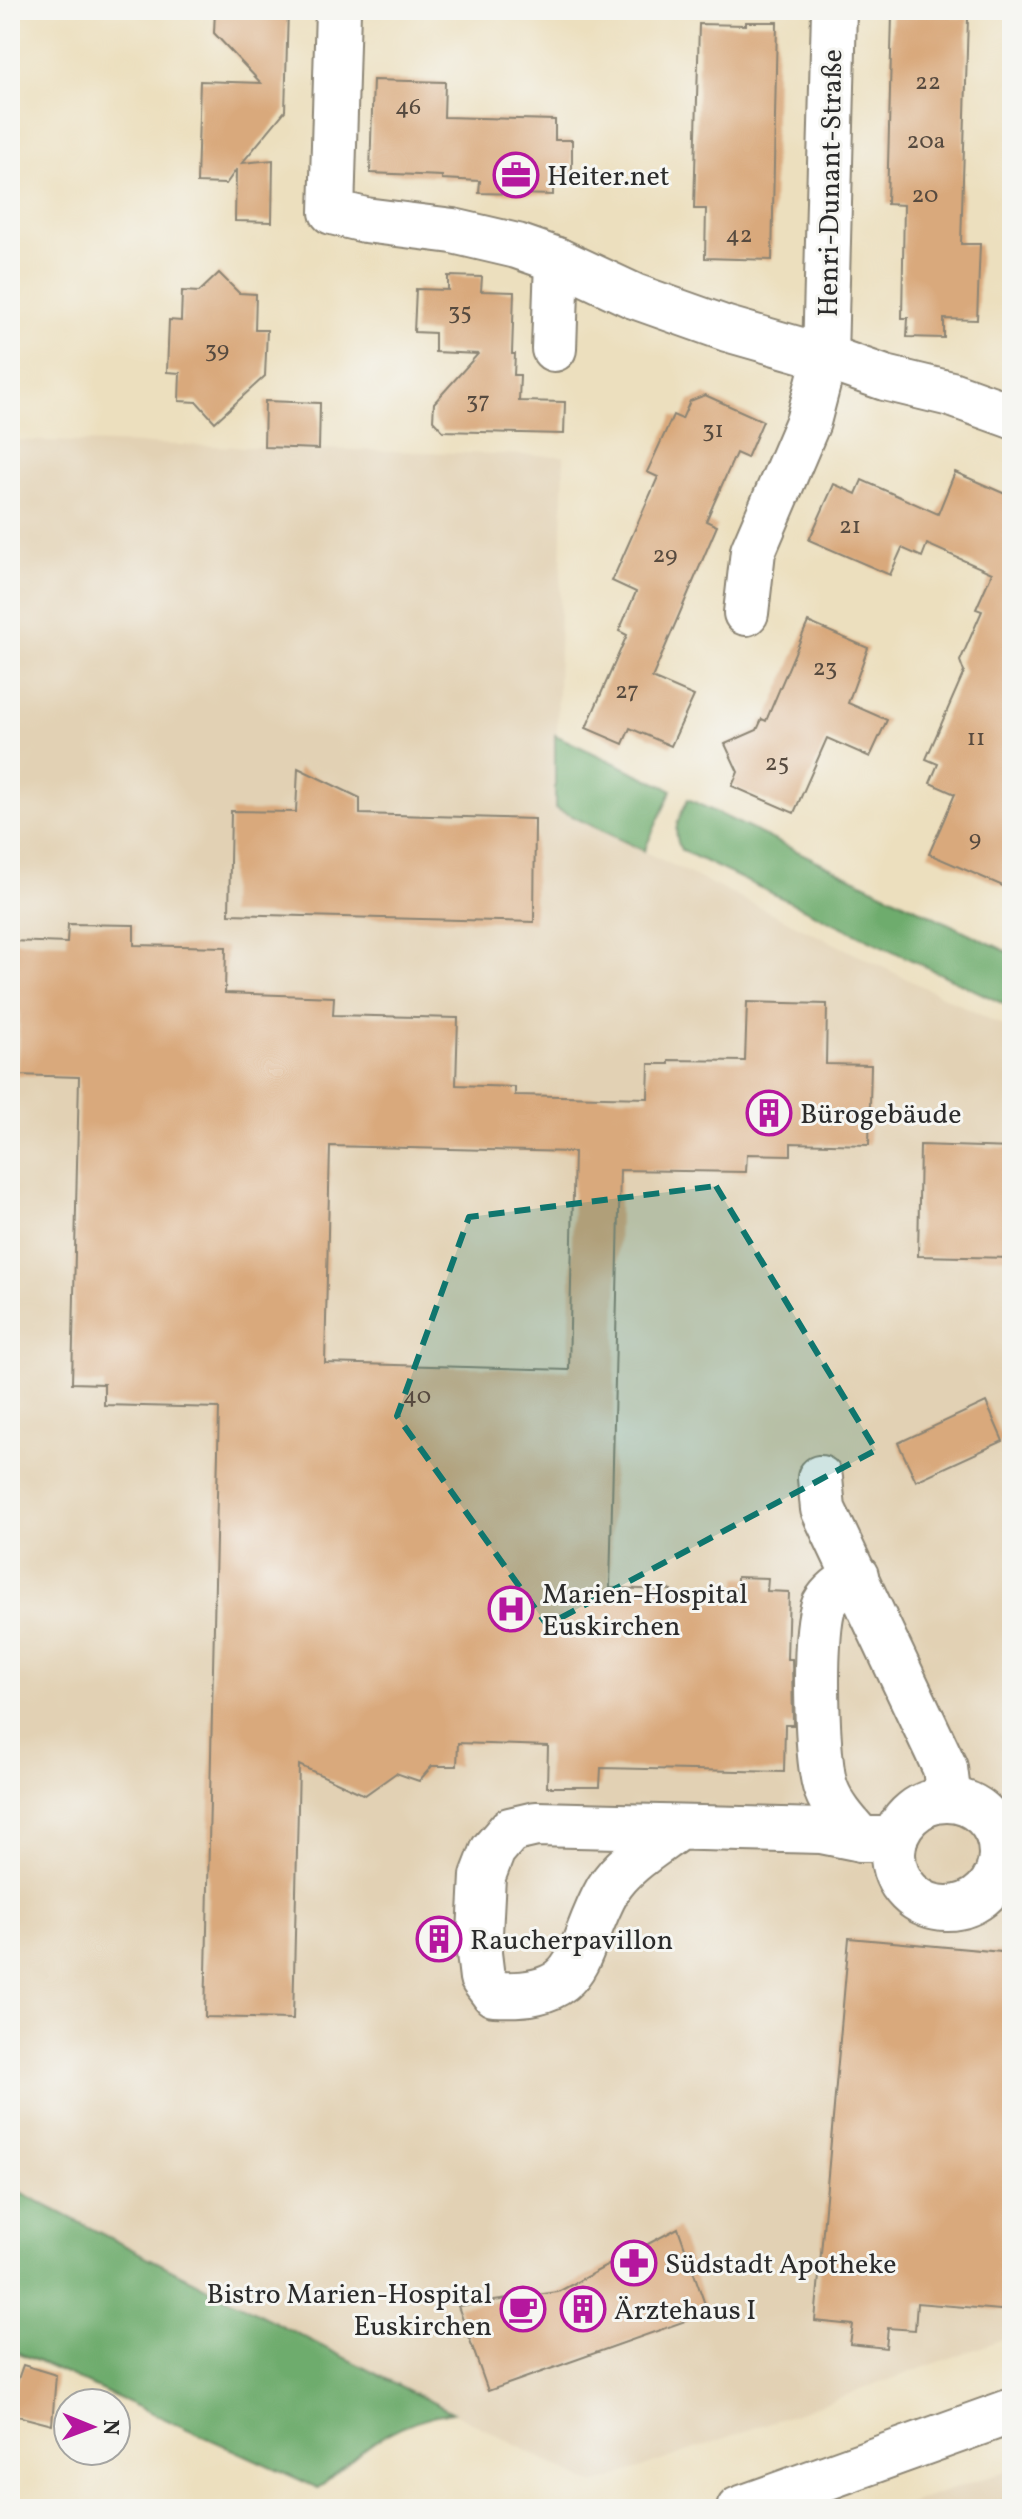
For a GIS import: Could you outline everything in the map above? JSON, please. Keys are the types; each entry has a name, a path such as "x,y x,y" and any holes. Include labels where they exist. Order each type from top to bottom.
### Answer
{"street":[{"name":"Henri-Dunant-Straße","path":"338,10 332,212 365,220 481,236 557,260 634,296 727,329 885,378 951,394 1012,416"},
{"name":"Henri-Dunant-Straße","path":"746,613 753,551 808,422 825,357 834,10"},
{"path":"554,349 557,260"},
{"path":"820,1478 823,1509 933,1737 945,1768 949,1800"},
{"path":"678,1828 628,1865 609,1889 576,1965 564,1979 544,1990 520,1995 494,1994 482,1978 480,1906 483,1876 493,1850 510,1830 536,1824 821,1831 878,1839 900,1828 915,1810 925,1804 949,1800 970,1804 995,1827 1004,1857 983,1894 964,1905 942,1908 911,1894 898,1875 893,1851 878,1839 839,1813 827,1792 820,1769 817,1725 824,1606 836,1590 856,1576"},
{"path":"739,2509 1012,2411"}],"highlighted area":[{"path":"716,1186 876,1450 547,1625 397,1416 469,1217"}],"shaded area":[{"name":"Marien-Hospital Euskirchen","path":"10,440 564,456 555,808 1012,1030 1012,2336 594,2485 10,2187"},
{"path":"1012,2469 1012,2509 896,2509 932,2496"}],"green space":[{"path":"555,735 672,790 644,851 555,808"},
{"path":"688,799 1012,954 1012,1008 681,850 676,829"},
{"path":"10,2187 452,2412 394,2430 364,2449 318,2488 132,2404 132,2387 94,2387 10,2349"}],"building":[{"path":"215,10 288,10 285,111 242,163 273,160 272,222 235,221 236,170 226,184 197,183 200,81 261,83 214,33"},
{"path":"917,10 954,10 953,17 968,18 961,244 980,244 977,320 944,319 944,338 907,337 908,318 902,318 904,205 887,204 892,15 917,16"},
{"path":"746,22 777,22 772,260 705,258 706,209 694,209 699,24 746,25"},
{"path":"373,80 445,82 444,117 555,120 555,140 572,140 572,177 553,176 553,195 479,193 480,181 370,173"},
{"path":"219,273 239,293 256,294 255,330 267,330 265,376 215,422 197,402 179,401 180,373 167,372 169,320 181,321 182,291 199,292"},
{"path":"448,276 482,277 481,291 514,292 512,354 515,354 514,375 520,375 519,401 565,402 564,434 443,431 433,420 434,403 478,354 435,352 435,333 414,332 416,289 448,290"},
{"path":"705,395 763,421 747,458 736,453 706,521 717,526 652,678 694,696 671,746 630,728 623,744 586,728 627,635 619,631 636,592 612,581 658,477 647,472 673,415 682,419 690,401"},
{"path":"265,401 320,403 319,449 264,447"},
{"path":"955,472 1012,497 1012,890 929,854 955,794 930,783 938,764 926,759 964,672 960,661 982,611 976,609 992,573 927,544 922,557 902,548 890,575 809,540 834,484 856,494 862,480 938,514"},
{"path":"808,622 868,648 848,703 887,720 870,757 827,738 794,813 732,786 738,772 725,744 757,730 762,719 766,721"},
{"path":"298,768 360,798 360,814 535,819 534,922 229,914 231,811 296,812"},
{"path":"68,924 134,925 134,945 226,947 225,993 334,997 333,1015 458,1018 456,1085 515,1087 515,1095 648,1098 649,1064 669,1064 669,1060 745,1061 747,1002 827,1004 826,1064 871,1065 869,1145 791,1143 791,1155 747,1154 746,1172 620,1170 610,1588 671,1590 671,1601 737,1602 737,1577 768,1578 767,1591 789,1592 787,1659 792,1659 793,1725 785,1725 784,1772 601,1768 600,1787 547,1787 548,1746 458,1743 457,1766 432,1766 419,1781 396,1773 365,1795 299,1765 293,2019 205,2017 219,1408 104,1405 104,1384 72,1383 79,1077 17,1075 20,1010 10,1010 10,941 67,943","holes":["330,1146 574,1152 569,1370 325,1363"]},
{"path":"920,1145 1012,1148 1012,1258 918,1256"},
{"path":"986,1402 1003,1441 916,1481 898,1443"},
{"path":"849,1938 1012,1953 1012,2311 917,2303 915,2330 888,2328 886,2348 850,2344 853,2325 815,2321"},
{"name":"Ärztehaus I","path":"678,2228 708,2313 488,2391 458,2306 558,2292"},
{"path":"23,2365 56,2375 55,2387 52,2387 52,2425 10,2414 10,2402"}],"place":[{"name":"Heiter.net","path":"516,175"},
{"name":"Bürogebäude","path":"769,1113"},
{"name":"Marien-Hospital Euskirchen","path":"511,1609"},
{"name":"Raucherpavillon","path":"439,1939"},
{"name":"Südstadt Apotheke","path":"634,2263"},
{"name":"Bistro Marien-Hospital Euskirchen","path":"523,2309"},
{"name":"Ärztehaus I","path":"583,2309"}]}
